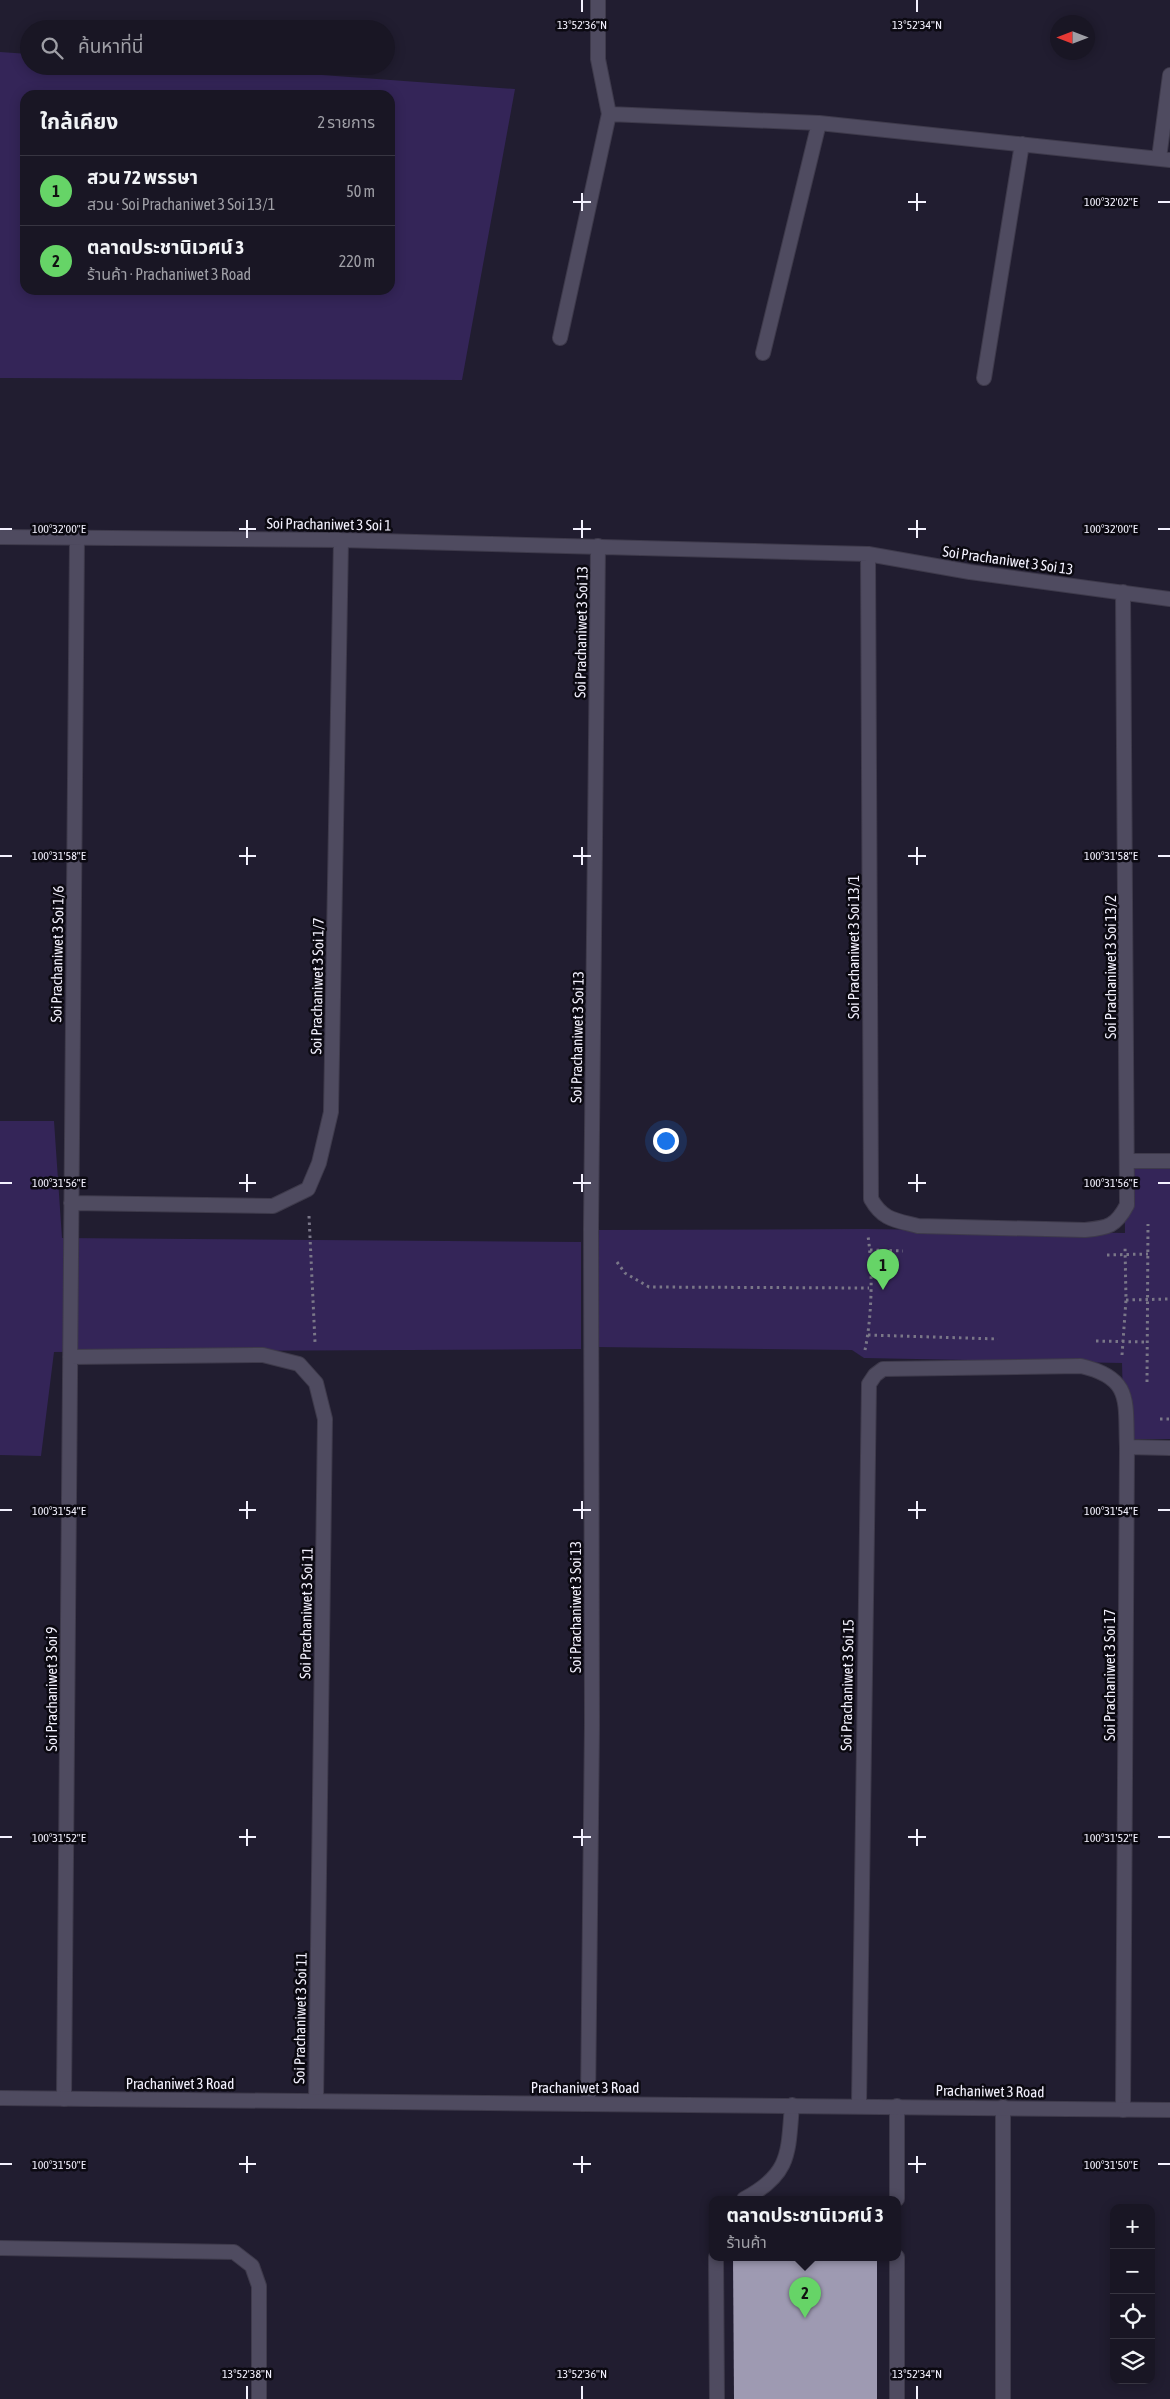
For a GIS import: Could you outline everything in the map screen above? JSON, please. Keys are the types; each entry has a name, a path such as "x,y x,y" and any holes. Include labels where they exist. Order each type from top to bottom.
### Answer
{"street":[{"path":"560,338 609,114 598,59 598,0"},
{"path":"609,114 819,123 1164,159 1170,75"},
{"path":"763,353 819,123"},
{"path":"984,378 1022,144"},
{"name":"Soi Prachaniwet 3 Soi 1","path":"0,537 341,540 598,546"},
{"name":"Soi Prachaniwet 3 Soi 1/6","path":"72,1280 78,538"},
{"name":"Soi Prachaniwet 3 Soi 1/7","path":"308,1188 318,1163 331,1112 341,540"},
{"name":"Soi Prachaniwet 3 Soi 13","path":"588,2104 592,1735 591,1219 598,546 868,554 970,572 1170,599"},
{"name":"Soi Prachaniwet 3 Soi 13/1","path":"868,554 871,1198 878,1212 900,1222 918,1226 1001,1228"},
{"name":"Soi Prachaniwet 3 Soi 13/2","path":"1001,1228 1101,1229 1118,1221 1127,1205 1123,592"},
{"path":"1128,1162 1170,1161"},
{"path":"72,1203 273,1206 308,1188"},
{"name":"Soi Prachaniwet 3 Soi 9","path":"64,2099 72,1280"},
{"name":"Soi Prachaniwet 3 Soi 11","path":"70,1357 263,1355 299,1364 316,1383 325,1419 316,2100"},
{"name":"Soi Prachaniwet 3 Soi 17","path":"982,1368 1081,1366 1099,1370 1118,1382 1125,1400 1127,1447 1123,2110"},
{"name":"Soi Prachaniwet 3 Soi 15","path":"858,2105 869,1384 875,1375 883,1369 982,1368"},
{"path":"1127,1447 1170,1448"},
{"name":"Prachaniwet 3 Road","path":"0,2098 858,2105 1170,2110"},
{"path":"750,2196 763,2189 781,2169 787,2154 792,2105"},
{"path":"896,2106 897,2196"},
{"path":"1003,2107 1003,2399"},
{"path":"0,2248 234,2252 252,2266 260,2286 259,2399"},
{"path":"716,2261 717,2399"},
{"path":"897,2261 897,2399"}],"path":[{"path":"308,1188 316,1383"},
{"path":"1146,1390 1148,1218"},
{"path":"864,1358 868,1335 870,1250 867,1229"},
{"path":"1122,1363 1126,1300 1125,1241"},
{"path":"870,1250 886,1251"},
{"path":"615,1258 625,1273 649,1288 869,1288"},
{"path":"1126,1300 1170,1299"},
{"path":"1154,1419 1170,1419"}],"shaded area":[{"path":"0,52 20,53 20,75 324,75 515,89 462,380 0,378"},
{"path":"0,1121 54,1121 62,1238 581,1242 581,1349 54,1352 41,1456 0,1455"},
{"path":"1124,1154 1170,1156 1170,1439 1124,1439 1122,1363 864,1358 852,1350 596,1347 595,1230 867,1229 1125,1233"}],"building":[{"path":"733,2261 877,2261 877,2399 734,2399"}],"place":[{"name":"สวน 72 พรรษา","path":"883,1290"},
{"name":"ตลาดประชานิเวศน์ 3","path":"805,2318"}]}
